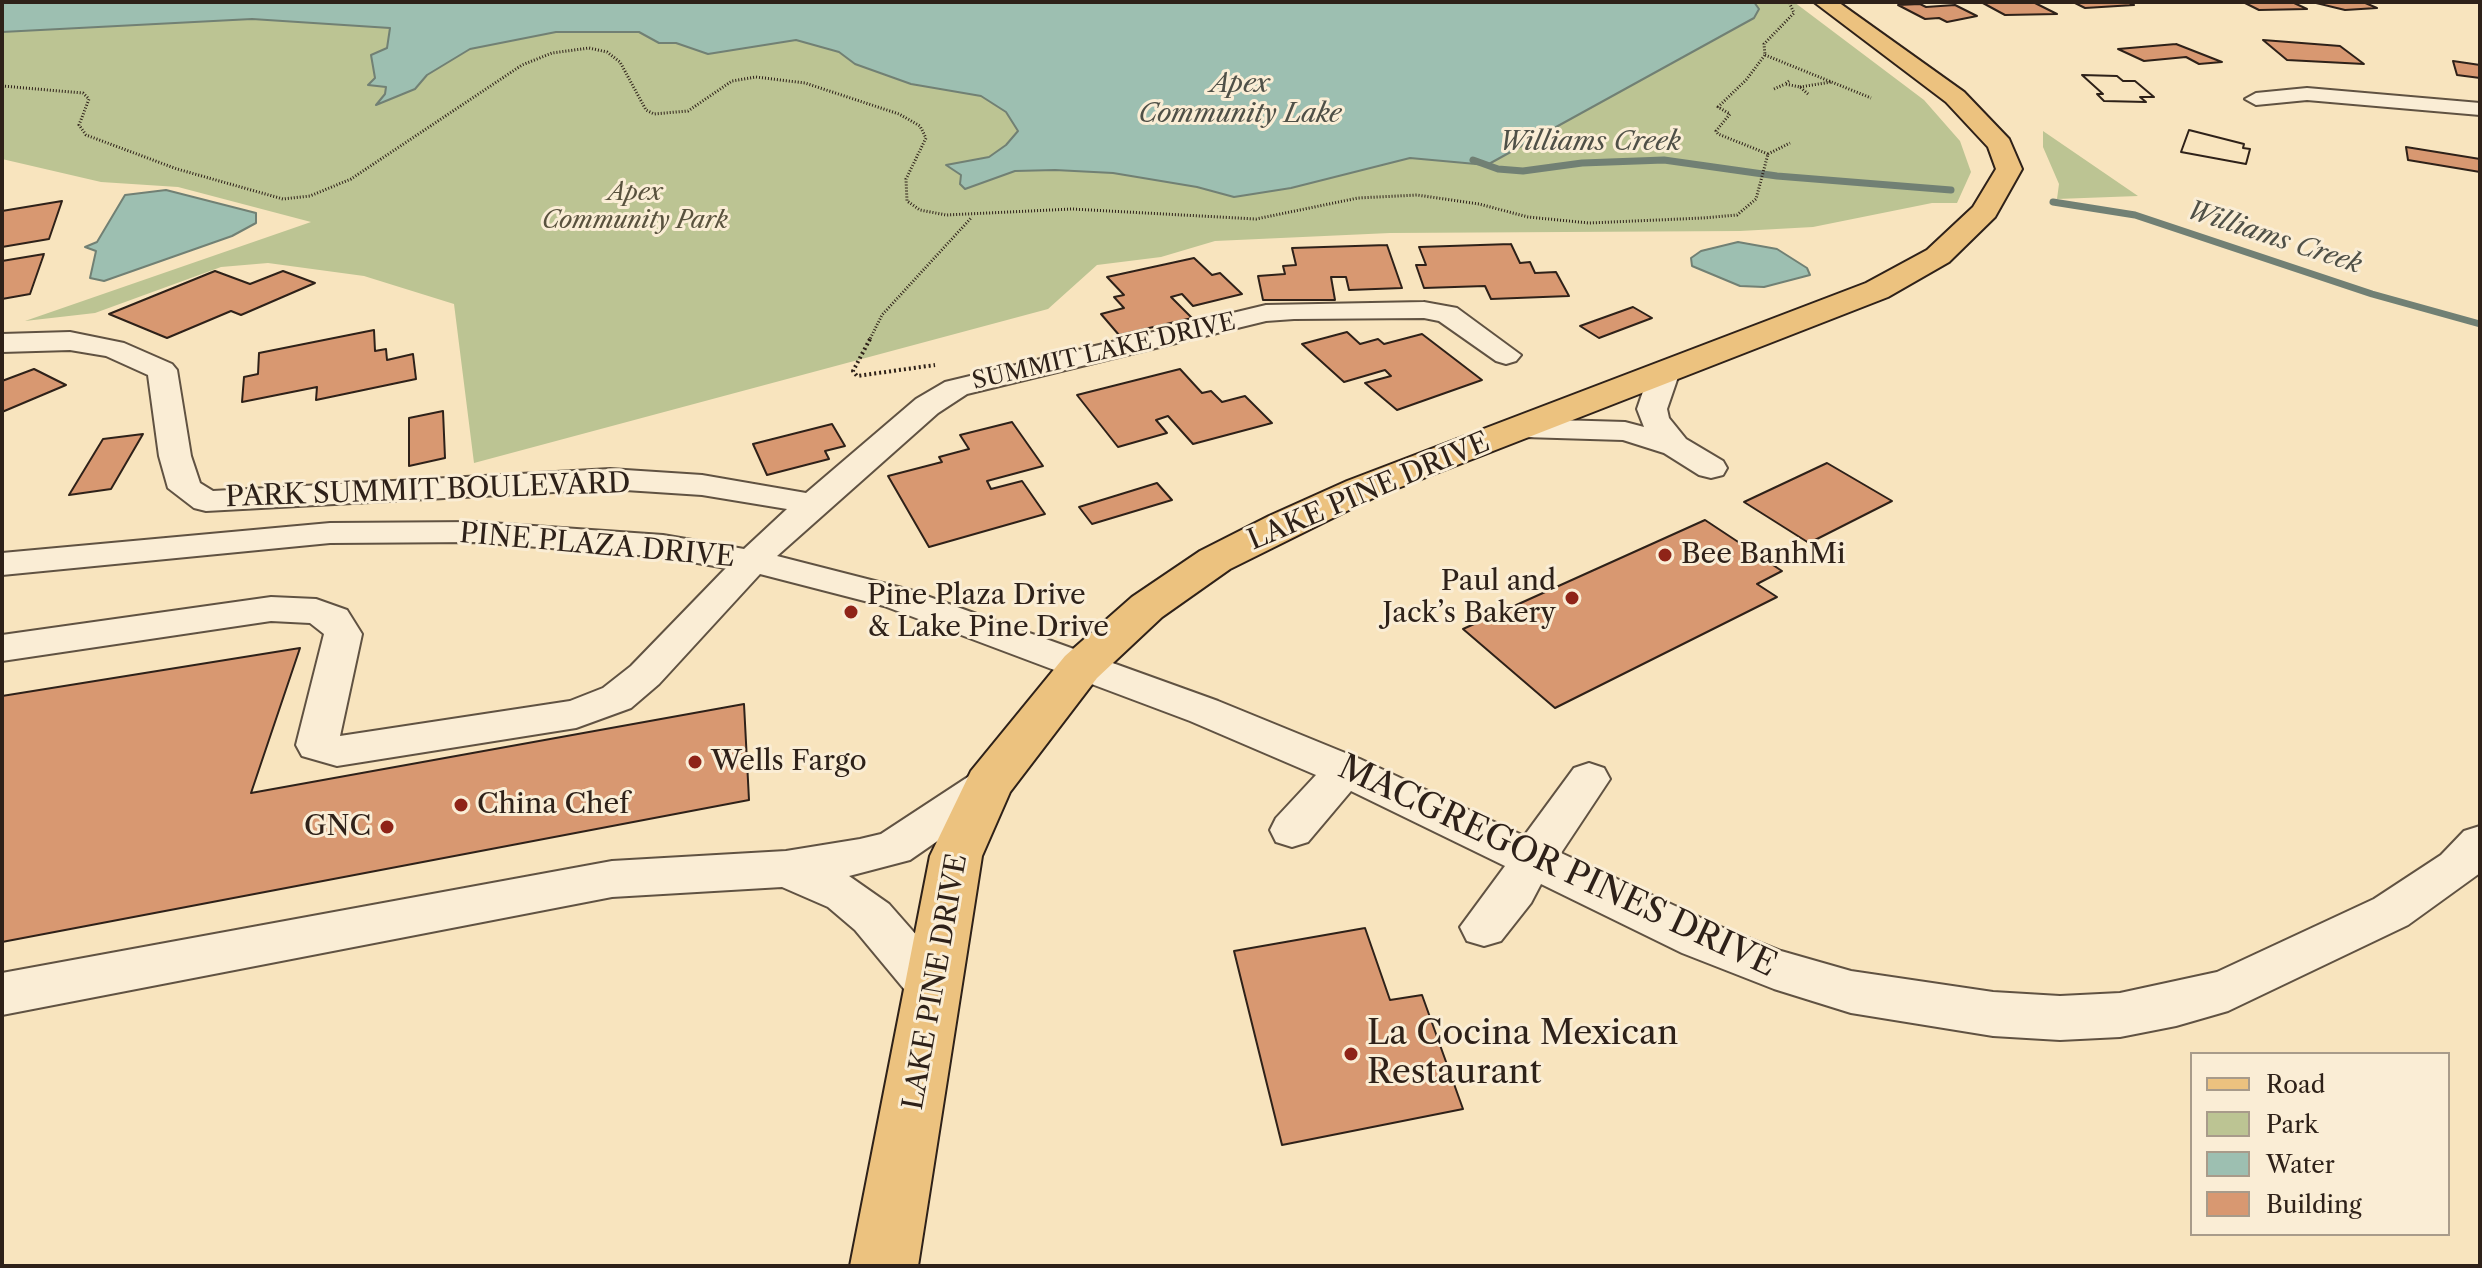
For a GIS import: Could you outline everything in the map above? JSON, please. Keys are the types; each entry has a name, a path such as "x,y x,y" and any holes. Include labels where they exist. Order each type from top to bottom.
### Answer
{"main road":[{"name":"LAKE PINE DRIVE","path":"884,1266 956,856 989,784 1081,667 1147,607 1234,549 1361,489 1877,290 1938,256 1966,233 1985,211 2009,169 2000,145 1955,97 1824,2"}],"street":[{"path":"2256,99 2307,94 2480,109"},
{"name":"SUMMIT LAKE DRIVE","path":"2,648 271,609 316,611 334,619 343,634 317,745 337,751 576,714 617,698 645,675 752,561 927,406 956,388 1266,313 1294,311 1424,310 1447,314 1506,355"},
{"name":"PARK SUMMIT BOULEVARD","path":"2,343 70,341 114,349 162,370 175,456 185,488 206,501 610,479 702,485 814,504"},
{"path":"1664,374 1652,409 1654,419 1675,446"},
{"path":"1524,428 1625,431 1675,446 1711,468"},
{"name":"PINE PLAZA DRIVE","path":"2,564 330,533 476,532 663,546 752,561 897,598 1081,667"},
{"name":"MACGREGOR PINES DRIVE","path":"1081,667 1204,711 1345,770 1699,939 1851,992 1993,1014 2060,1018 2120,1015 2176,1005 2228,990 2391,912 2457,868 2480,843"},
{"path":"1292,830 1345,770"},
{"path":"1484,927 1515,890 1531,860 1589,779"},
{"path":"2,994 612,879 786,869 894,848 989,784"},
{"path":"786,869 844,894 872,917 931,986"}],"path":[{"path":"1768,154 1716,131 1730,114 1718,107 1746,80 1765,55 1764,44 1794,13 1789,2"},
{"path":"2,86 83,93 89,99 79,125 86,135 267,197 296,198 351,179 522,65 567,49 600,49 620,62 646,110 654,114 688,111 732,81 748,77 805,83 880,106 924,130 926,138 906,179 907,201 920,210 972,216 1072,209 1256,219 1325,203 1387,195 1447,198 1528,217 1589,223 1712,218 1737,215 1749,208 1756,199 1764,160 1768,154 1790,143"},
{"path":"1765,55 1871,98"},
{"path":"1774,89 1787,83 1800,86 1832,82"},
{"path":"1800,86 1808,94"},
{"path":"972,216 882,315 853,371 857,376 876,376 974,359 991,378"}],"green space":[{"name":"Apex Community Park","path":"2,2 1794,2 1924,100 1960,141 1971,172 1957,203 1932,203 1813,227 1740,231 1390,233 1215,241 1161,257 1097,265 1048,309 474,463 454,304 364,276 268,263 221,267 95,313 25,321 311,222 178,187 101,182 2,159"},
{"path":"2043,131 2138,196 2057,199 2059,184 2043,147"}],"water":[{"name":"Apex Community Lake","path":"2,2 1754,2 1759,9 1754,18 1487,165 1410,158 1291,188 1234,197 1197,187 1113,173 1055,170 1015,171 965,189 960,184 961,175 946,165 989,157 1006,145 1018,131 1006,112 981,96 911,84 855,64 839,52 796,40 708,54 676,43 659,43 639,32 556,32 470,49 427,75 415,89 376,105 385,94 386,87 368,85 375,78 371,55 387,48 390,28 252,19 2,32"},
{"path":"166,190 256,213 256,223 232,236 104,281 90,278 96,251 85,247 97,242 125,195"},
{"path":"1738,242 1777,249 1807,268 1810,275 1764,287 1740,286 1692,266 1691,258 1701,251"}],"building":[{"path":"1981,2 2033,2 2057,14 2005,15"},
{"path":"2073,2 2127,2 2134,5 2085,8"},
{"path":"2243,2 2292,2 2307,9 2259,10"},
{"path":"2312,2 2363,2 2377,8 2345,10"},
{"path":"1920,4 1926,7 1955,5 1977,16 1947,22 1939,18 1925,19 1898,5"},
{"path":"2263,40 2340,46 2364,64 2287,60"},
{"path":"2176,44 2222,62 2199,64 2186,57 2144,61 2118,49"},
{"path":"2453,61 2480,65 2480,78 2457,75"},
{"path":"2082,75 2117,76 2123,81 2135,81 2154,97 2140,97 2146,102 2104,101 2097,94 2103,94"},
{"path":"2082,75 2117,76 2123,81 2135,81 2154,97 2140,97 2146,102 2104,101 2097,94 2103,94"},
{"path":"2189,130 2244,144 2243,148 2250,149 2246,164 2181,152"},
{"path":"2189,130 2244,144 2243,148 2250,149 2246,164 2181,152"},
{"path":"2406,147 2480,159 2480,172 2408,160"},
{"path":"62,201 49,239 2,247 2,211"},
{"path":"1511,244 1520,263 1530,262 1535,273 1556,272 1569,296 1491,299 1485,286 1424,288 1416,265 1426,265 1419,247"},
{"path":"1387,245 1402,288 1349,290 1346,277 1331,277 1335,300 1263,300 1258,276 1285,274 1283,266 1296,265 1292,248"},
{"path":"44,254 30,294 2,299 2,261"},
{"path":"1194,258 1212,275 1220,273 1242,294 1193,306 1182,294 1171,297 1192,318 1119,335 1101,314 1124,308 1114,297 1124,295 1107,277"},
{"path":"215,271 250,284 283,271 315,283 241,315 231,311 167,338 109,314"},
{"path":"1633,307 1652,318 1599,338 1580,326"},
{"path":"374,330 375,351 386,349 387,360 413,354 416,379 316,400 317,387 242,402 244,377 258,374 259,353"},
{"path":"1347,332 1360,344 1378,339 1384,344 1422,334 1482,380 1397,410 1365,383 1391,376 1385,370 1344,382 1302,344"},
{"path":"34,369 66,385 2,412 2,381"},
{"path":"1180,369 1202,393 1211,391 1222,402 1245,396 1272,423 1193,444 1168,416 1156,420 1167,433 1118,447 1077,395"},
{"path":"443,411 445,458 409,466 409,418"},
{"path":"1012,422 1043,466 987,481 991,489 1022,481 1045,514 929,547 888,476 942,462 939,457 969,449 960,435"},
{"path":"832,424 845,446 825,451 829,459 767,475 753,444"},
{"path":"143,434 111,489 69,495 103,439"},
{"path":"1827,463 1892,501 1809,543 1744,502"},
{"path":"1157,483 1172,500 1092,524 1079,507"},
{"path":"1705,520 1782,571 1757,584 1777,597 1555,708 1463,629"},
{"path":"300,648 251,793 744,704 749,800 2,942 2,696"},
{"name":"La Cocina Mexican Restaurant","path":"1365,928 1390,1000 1422,995 1463,1109 1282,1145 1234,951"}],"waterway":[{"name":"Williams Creek","path":"1473,160 1498,169 1523,171 1582,163 1664,160 1777,176 1951,190"},
{"name":"Williams Creek","path":"2053,202 2135,215 2372,294 2480,324"}],"place":[{"name":"Bee BanhMi","path":"1665,555"},
{"name":"Paul and Jack’s Bakery","path":"1572,598"},
{"name":"Pine Plaza Drive & Lake Pine Drive","path":"851,612"},
{"name":"Wells Fargo","path":"695,762"},
{"name":"China Chef","path":"461,805"},
{"name":"GNC","path":"387,827"},
{"name":"La Cocina Mexican Restaurant","path":"1351,1054"}]}
